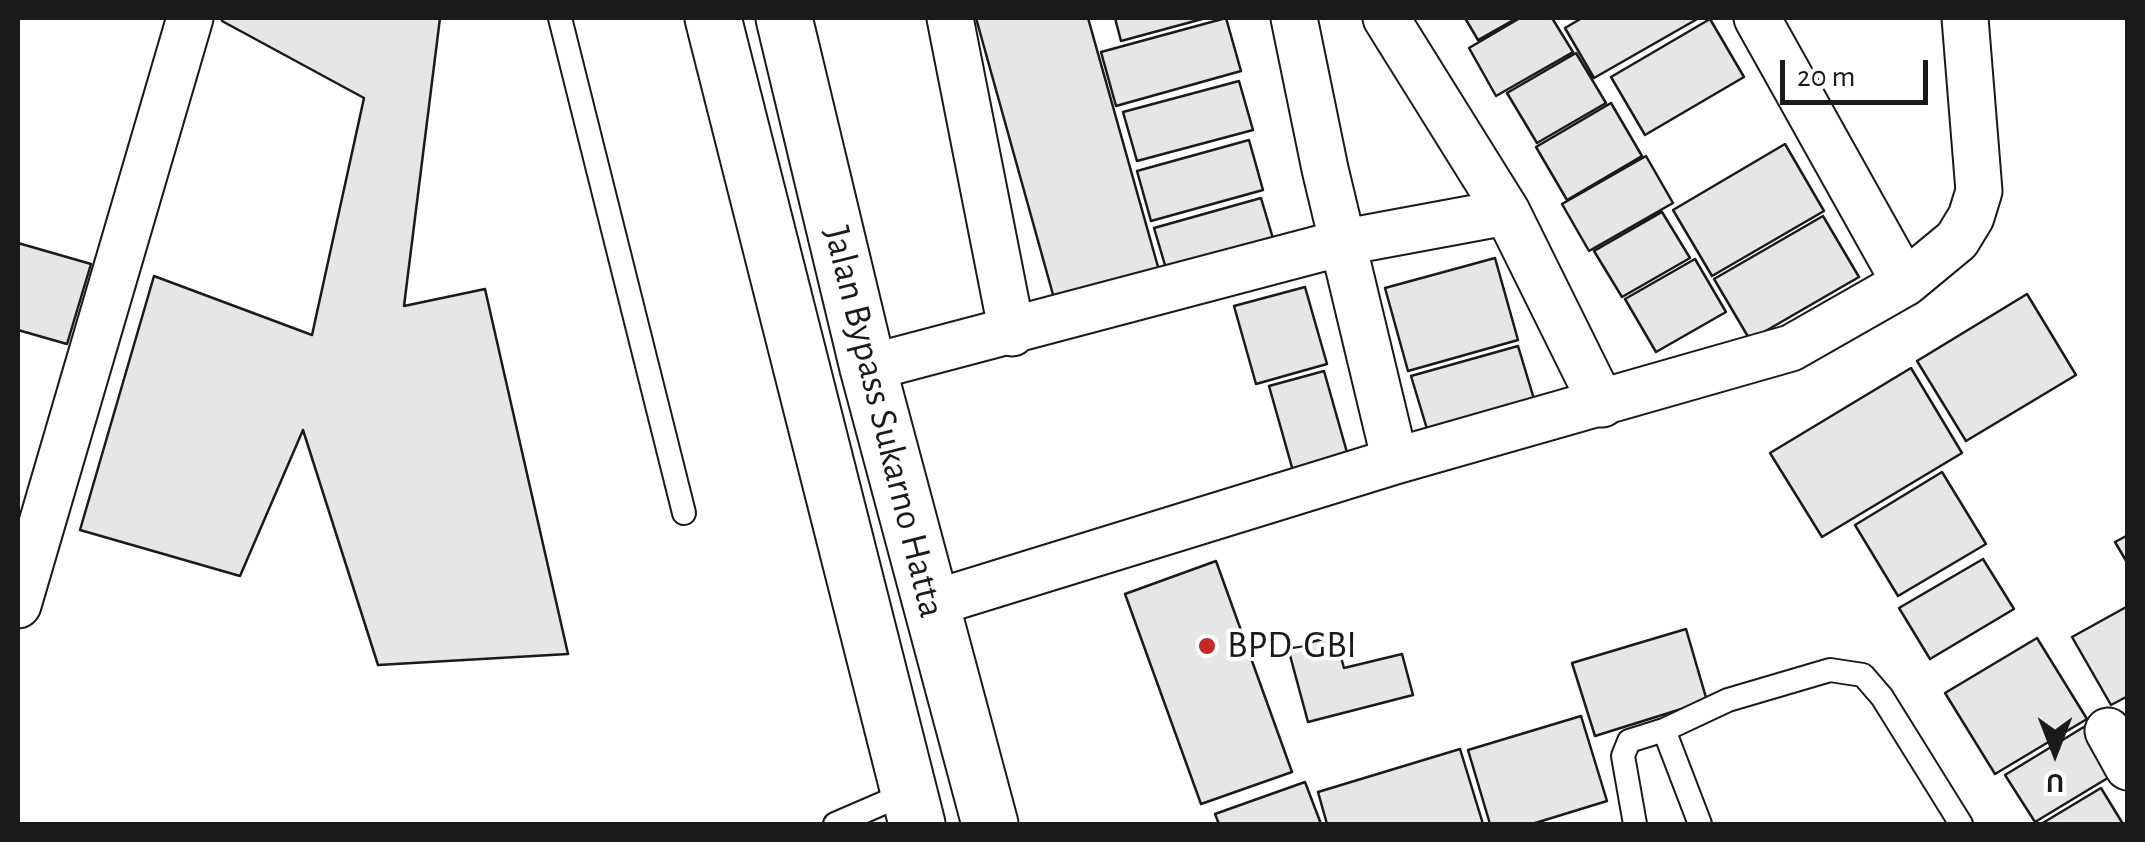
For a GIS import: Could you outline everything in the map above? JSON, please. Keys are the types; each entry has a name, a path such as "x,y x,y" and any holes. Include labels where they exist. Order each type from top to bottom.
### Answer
{"highway":[{"name":"Jalan Bypass Sukarno Hatta","path":"713,18 913,808"},
{"name":"Jalan Bypass Sukarno Hatta","path":"784,18 868,368 990,824"}],"street":[{"path":"18,605 190,18"},
{"path":"950,18 1012,333"},
{"path":"1294,18 1395,461"},
{"path":"1386,18 1507,212 1602,404"},
{"path":"1757,18 1905,282"},
{"path":"931,604 1395,461 1791,348 1905,282 1957,240 1978,192 1965,18"},
{"path":"868,368 1012,333 1344,242 1507,212"}],"lane":[{"path":"560,18 684,513"},
{"path":"1635,824 1623,756 1629,741 1664,730 1728,700 1830,670 1863,675 1882,697 1960,824"},
{"path":"1664,730 1700,824"},
{"path":"835,824 913,808"}],"building":[{"path":"440,18 404,306 485,289 568,654 378,665 303,430 240,576 80,530 154,276 312,335 364,98 222,21"},
{"path":"976,18 1088,18 1162,281 1057,309"},
{"path":"1115,18 1206,18 1121,41"},
{"path":"1226,18 1241,71 1116,106 1101,52"},
{"path":"1465,18 1517,18 1478,40"},
{"path":"1520,18 1552,18 1573,52 1496,96 1469,48"},
{"path":"1582,18 1699,18 1594,78 1565,28"},
{"path":"1710,19 1744,77 1645,135 1611,77"},
{"path":"1576,53 1606,103 1537,143 1507,93"},
{"path":"1239,81 1253,130 1137,161 1123,112"},
{"path":"1611,103 1642,156 1567,200 1536,147"},
{"path":"1249,140 1263,190 1151,221 1137,171"},
{"path":"1785,144 1824,211 1712,276 1673,210"},
{"path":"1646,156 1673,203 1589,251 1562,204"},
{"path":"1261,198 1277,252 1170,282 1154,228"},
{"path":"1662,212 1690,258 1622,297 1594,251"},
{"path":"1823,216 1859,277 1750,340 1714,279"},
{"path":"18,243 91,264 67,344 18,330"},
{"path":"1495,258 1518,340 1408,371 1385,288"},
{"path":"1695,259 1726,312 1656,352 1625,299"},
{"path":"1305,287 1327,364 1256,384 1234,306"},
{"path":"2027,294 2076,375 1966,441 1917,361"},
{"path":"1518,346 1534,399 1427,429 1411,376"},
{"path":"1911,368 1962,453 1822,537 1770,453"},
{"path":"1324,371 1348,456 1293,471 1269,386"},
{"path":"1942,472 1986,544 1898,596 1855,525"},
{"path":"2128,535 2128,564 2115,542"},
{"path":"1983,559 2014,609 1930,659 1899,608"},
{"path":"1216,561 1292,772 1201,804 1125,594"},
{"path":"2128,606 2128,696 2111,705 2072,637"},
{"path":"1686,629 1707,701 1595,736 1572,663"},
{"path":"1335,636 1344,668 1402,654 1413,695 1308,722 1288,648"},
{"path":"2037,638 2087,719 1995,774 1945,693"},
{"path":"1581,716 1607,801 1532,824 1490,824 1468,750"},
{"path":"2092,722 2121,770 2035,822 2005,775"},
{"path":"1460,749 1483,824 1327,824 1318,792"},
{"path":"1305,782 1321,824 1219,824 1215,814"},
{"path":"2101,788 2123,824 2041,824"}],"place":[{"name":"BPD-GBI","path":"1207,646"}]}
